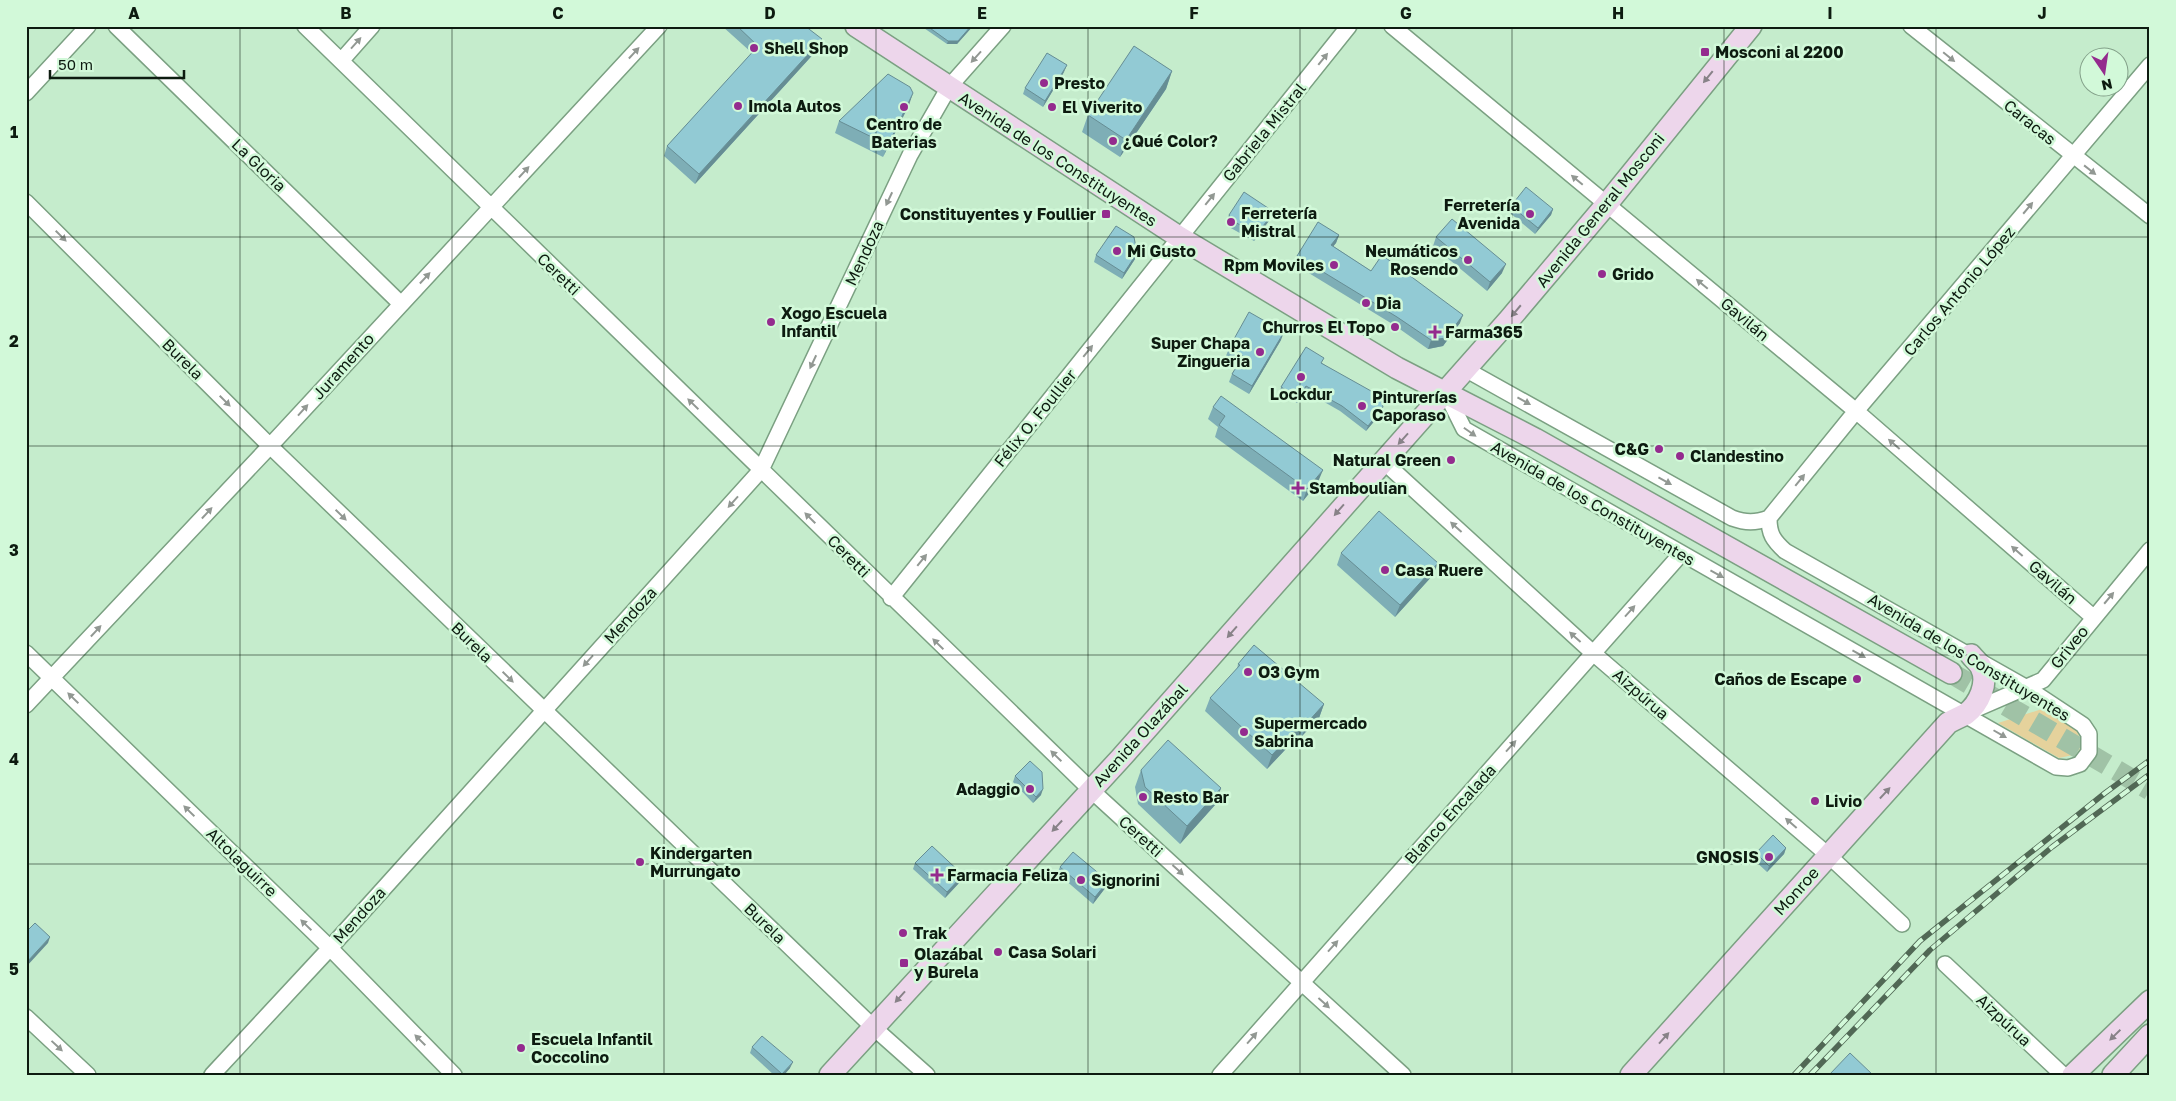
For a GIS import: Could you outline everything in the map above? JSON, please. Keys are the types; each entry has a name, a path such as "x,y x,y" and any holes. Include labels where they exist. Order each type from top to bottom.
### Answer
{"main road":[{"name":"Avenida de los Constituyentes","path":"856,26 1179,237 1397,368 1544,444 1950,673"},
{"name":"Avenida General Mosconi","path":"1445,392 1466,370 1606,205 1751,26"},
{"name":"Avenida Olazábal","path":"830,1075 1091,790 1445,392"},
{"path":"1966,714 1976,703 1982,692 1984,679 1981,667 1971,655"},
{"name":"Monroe","path":"1631,1075 1948,723 1966,714"},
{"path":"2073,1075 2150,1001"},
{"path":"2113,1075 2150,1035"}],"street":[{"path":"26,93 88,26"},
{"name":"La Gloria","path":"116,26 401,304"},
{"name":"Ceretti","path":"306,26 891,598 1091,790 1403,1075"},
{"path":"341,61 372,26"},
{"name":"Juramento","path":"26,705 270,446 659,26"},
{"name":"Mendoza","path":"212,1075 330,948 762,470 910,155 949,87 1003,26"},
{"name":"Gabriela Mistral","path":"1179,237 1349,26"},
{"name":"Gavilán","path":"1392,26 1856,411 2094,617"},
{"name":"Caracas","path":"1911,26 2072,156 2150,216"},
{"name":"Carlos Antonio López","path":"1769,518 1856,411 2150,65"},
{"name":"Burela","path":"26,202 270,446 543,711 873,1027 927,1075"},
{"name":"Félix O. Foullier","path":"891,598 1179,237"},
{"path":"1466,370 1732,518 1743,522 1757,523 1769,518"},
{"name":"Avenida de los Constituyentes","path":"1445,392 1464,430 1966,714 2056,767 2068,768 2080,764 2089,752 2090,734 2083,725 2027,688 1971,655 1785,551 1775,542 1769,532 1769,518"},
{"name":"Aizpúrua","path":"1383,461 1593,653 1828,855 1902,924"},
{"name":"Griveo","path":"1966,714 2043,680 2150,550"},
{"name":"Blanco Encalada","path":"1220,1075 1681,554"},
{"name":"Altolaguirre","path":"26,652 330,948 454,1075"},
{"name":"Aizpúrua","path":"1945,964 2063,1075"},
{"path":"26,1017 88,1075"}],"shaded area":[{"path":"2042,709 2068,722 2077,731 2081,745 2079,750 2073,755 2059,758 1998,723"}],"building":[{"name":"Imola Autos","path":"737,26 805,26 822,39 699,174 667,146 758,46"},
{"path":"927,26 971,26 958,41 948,41"},
{"path":"1134,46 1172,71 1126,140 1088,115"},
{"name":"Presto","path":"1047,53 1067,65 1045,101 1025,88"},
{"path":"888,74 910,87 913,93 888,145 839,121"},
{"name":"Ferretería Avenida","path":"1526,187 1553,209 1538,228 1511,206"},
{"path":"1244,192 1274,212 1256,235 1232,220 1229,215"},
{"path":"1452,219 1506,264 1490,282 1436,237"},
{"path":"1318,222 1339,235 1331,245 1371,271 1382,255 1463,315 1446,338 1431,340 1297,256"},
{"name":"Mi Gusto","path":"1116,226 1134,237 1137,253 1124,273 1096,255"},
{"path":"1249,312 1284,332 1252,386 1232,374 1243,356 1229,348"},
{"path":"1306,347 1324,358 1321,363 1380,396 1383,407 1368,426 1342,406 1306,386 1299,398 1281,387"},
{"path":"1221,396 1323,470 1307,489 1219,425 1225,416 1213,407"},
{"name":"Casa Ruere","path":"1379,511 1438,563 1400,605 1341,553"},
{"path":"1254,645 1324,704 1307,723 1305,720 1272,755 1210,698 1240,665 1238,664"},
{"path":"1168,740 1221,788 1187,826 1145,787 1141,770"},
{"name":"Adaggio","path":"1030,761 1042,772 1043,789 1036,797 1015,776"},
{"name":"GNOSIS","path":"1773,835 1786,848 1769,866 1756,853"},
{"name":"Farmacia Feliza","path":"932,846 963,875 947,892 915,863"},
{"name":"Signorini","path":"1073,852 1108,881 1095,897 1060,867"},
{"path":"35,923 50,937 26,963 26,932"},
{"path":"762,1036 793,1062 782,1074 752,1047"},
{"path":"1850,1053 1873,1075 1829,1075"}],"tunnel":[{"path":"1951,673 2150,790"}],"railway":[{"path":"1794,1075 1920,941 2105,793 2150,760"},
{"path":"1810,1075 1930,950 2052,847 2150,774"}],"place":[{"name":"Shell Shop","path":"754,48"},
{"name":"Mosconi al 2200","path":"1705,52"},
{"name":"Presto","path":"1044,83"},
{"name":"Imola Autos","path":"738,106"},
{"name":"Centro de Baterias","path":"904,107"},
{"name":"El Viverito","path":"1052,107"},
{"name":"¿Qué Color?","path":"1113,141"},
{"name":"Constituyentes y Foullier","path":"1106,214"},
{"name":"Ferretería Avenida","path":"1530,214"},
{"name":"Ferretería Mistral","path":"1231,222"},
{"name":"Mi Gusto","path":"1117,251"},
{"name":"Neumáticos Rosendo","path":"1468,260"},
{"name":"Rpm Moviles","path":"1334,265"},
{"name":"Grido","path":"1602,274"},
{"name":"Dia","path":"1366,303"},
{"name":"Xogo Escuela Infantil","path":"771,322"},
{"name":"Churros El Topo","path":"1395,327"},
{"name":"Farma365","path":"1435,332"},
{"name":"Super Chapa Zingueria","path":"1260,352"},
{"name":"Lockdur","path":"1301,377"},
{"name":"Pinturerías Caporaso","path":"1362,406"},
{"name":"C&G","path":"1659,449"},
{"name":"Clandestino","path":"1680,456"},
{"name":"Natural Green","path":"1451,460"},
{"name":"Stamboulian","path":"1298,488"},
{"name":"Casa Ruere","path":"1385,570"},
{"name":"O3 Gym","path":"1248,672"},
{"name":"Caños de Escape","path":"1857,679"},
{"name":"Supermercado Sabrina","path":"1244,732"},
{"name":"Adaggio","path":"1030,789"},
{"name":"Resto Bar","path":"1143,797"},
{"name":"Livio","path":"1815,801"},
{"name":"GNOSIS","path":"1769,857"},
{"name":"Kindergarten Murrungato","path":"640,862"},
{"name":"Farmacia Feliza","path":"937,875"},
{"name":"Signorini","path":"1081,880"},
{"name":"Trak","path":"903,933"},
{"name":"Casa Solari","path":"998,952"},
{"name":"Olazábal y Burela","path":"904,963"},
{"name":"Escuela Infantil Coccolino","path":"521,1048"}]}
